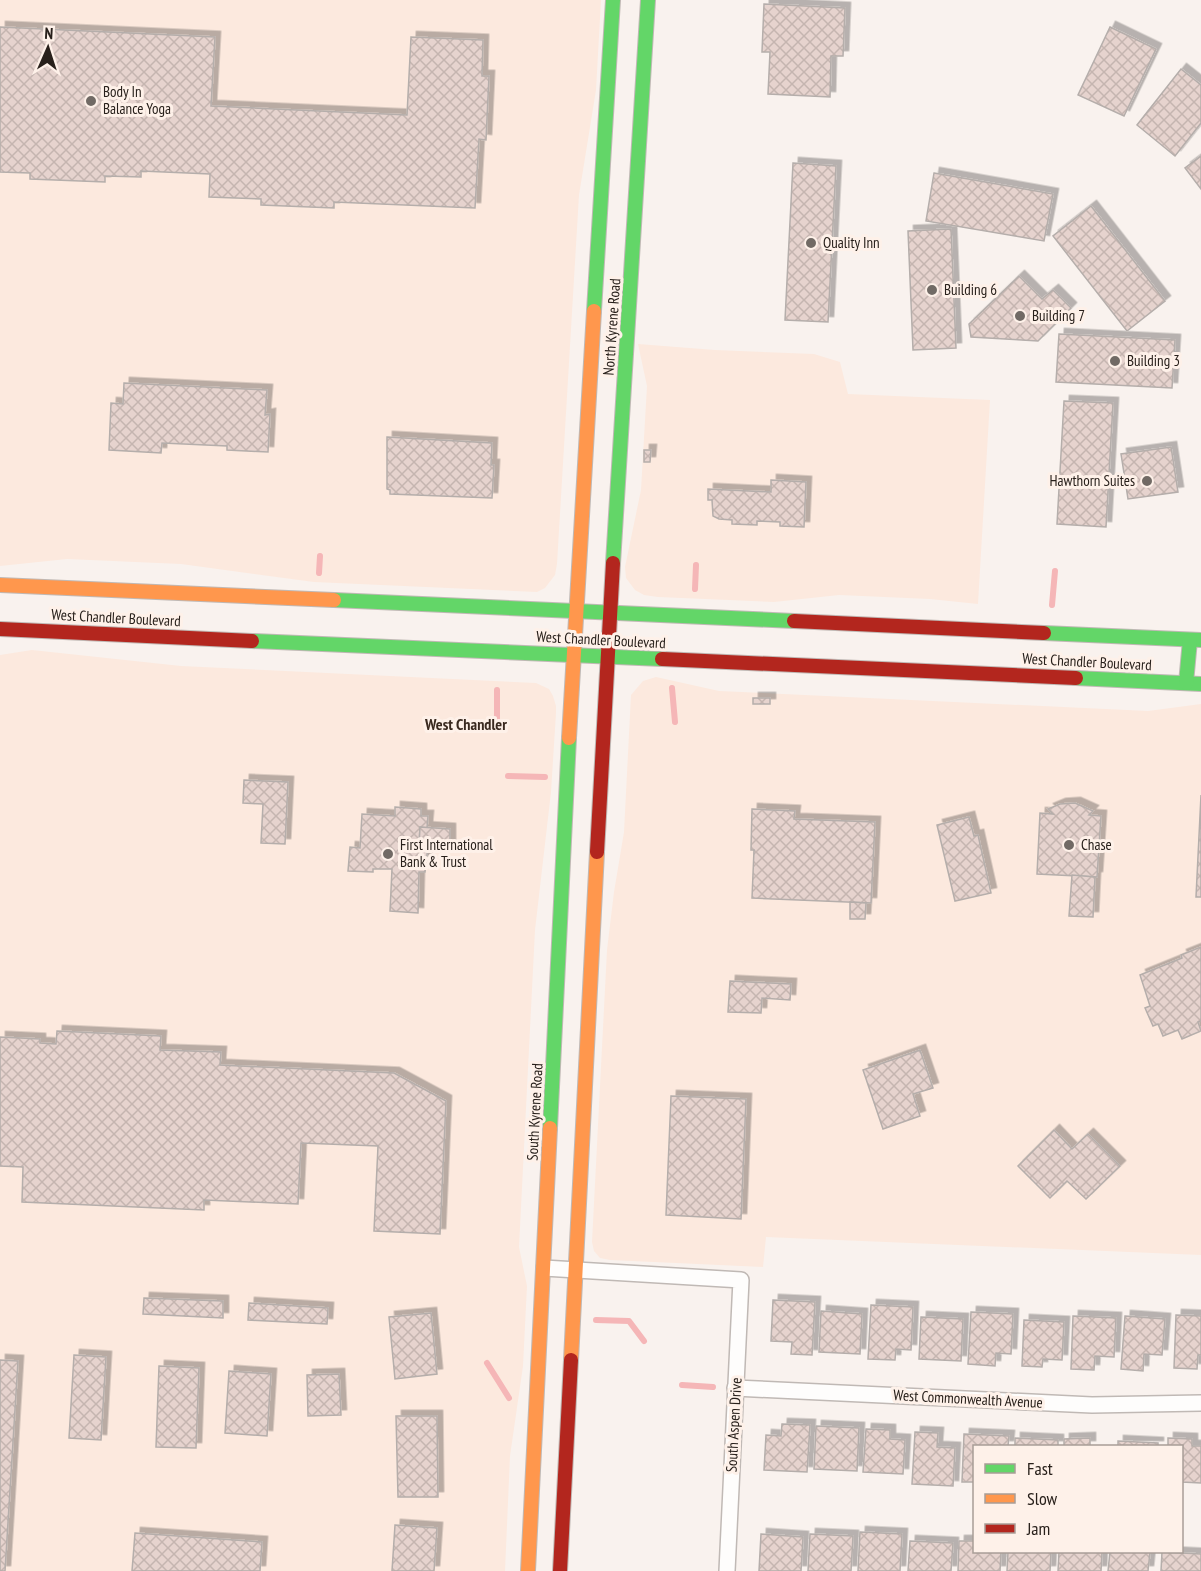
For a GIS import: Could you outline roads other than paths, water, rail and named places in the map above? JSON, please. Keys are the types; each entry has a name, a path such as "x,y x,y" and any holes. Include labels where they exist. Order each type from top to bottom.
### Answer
{"main road":[{"name":"North Kyrene Road","path":"574,655 613,0"},
{"name":"North Kyrene Road","path":"607,657 648,0"},
{"name":"West Chandler Boulevard","path":"0,585 1196,640"},
{"name":"West Chandler Boulevard","path":"0,629 1201,684"},
{"path":"1186,683 1196,640"},
{"name":"South Kyrene Road","path":"528,1571 574,655"},
{"path":"560,1571 607,657"},
{"path":"555,1041 572,1022 591,978"}],"street":[{"path":"544,1268 576,1270"},
{"name":"South Aspen Drive","path":"576,1270 741,1280 726,1571"},
{"name":"West Commonwealth Avenue","path":"735,1388 1092,1405 1201,1403"}],"waterway":[{"path":"319,573 320,556"},
{"path":"695,589 696,565"},
{"path":"1052,605 1055,571"},
{"path":"672,688 675,722"},
{"path":"497,690 497,728"},
{"path":"508,776 545,777"},
{"path":"596,1320 629,1321 644,1341"},
{"path":"487,1363 509,1398"},
{"path":"682,1385 713,1387"}],"place":[{"name":"Body In Balance Yoga","path":"91,101"},
{"name":"Quality Inn","path":"811,243"},
{"name":"Building 6","path":"932,290"},
{"name":"Building 7","path":"1020,316"},
{"name":"Building 3","path":"1115,361"},
{"name":"Hawthorn Suites","path":"1147,481"},
{"name":"Chase","path":"1069,845"},
{"name":"First International Bank & Trust","path":"388,854"}],"district":[{"name":"West Chandler","path":"466,724"}]}
